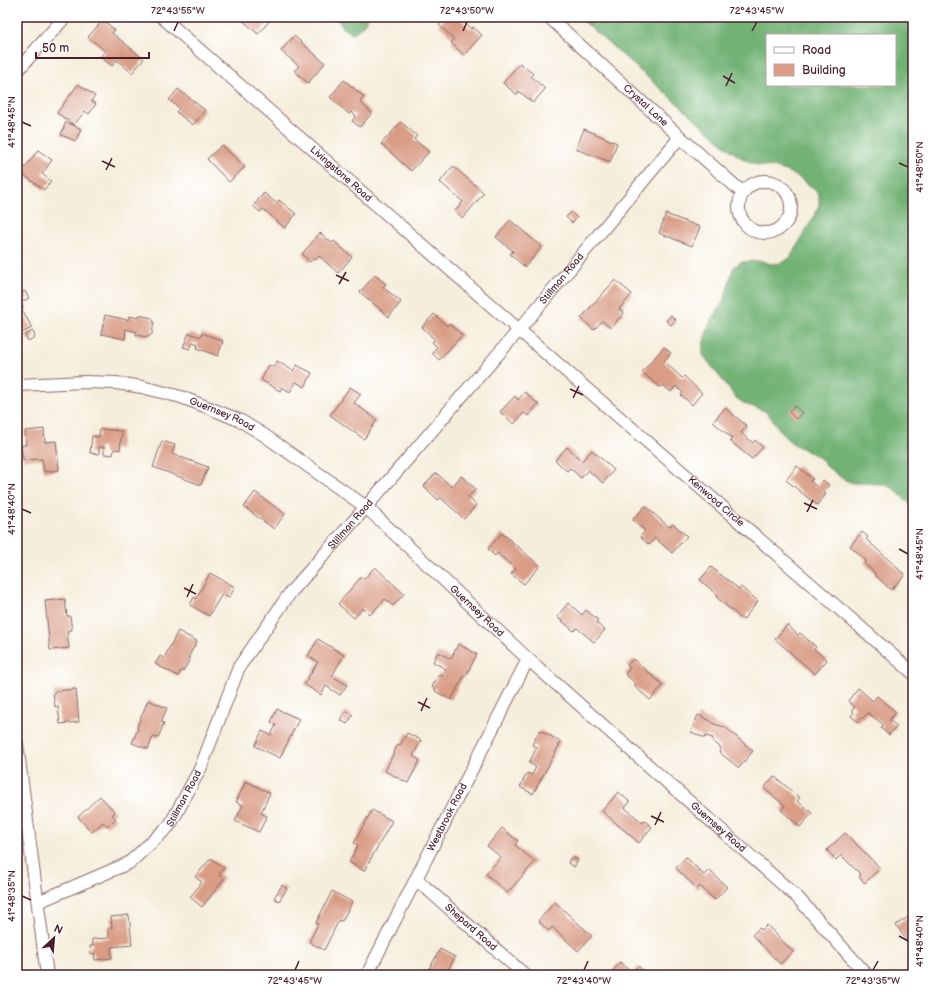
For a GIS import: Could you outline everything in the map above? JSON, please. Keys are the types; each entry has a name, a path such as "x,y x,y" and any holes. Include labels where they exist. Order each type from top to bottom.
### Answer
{"street":[{"path":"17,71 65,17"},
{"name":"Livingstone Road","path":"162,17 519,330"},
{"name":"Crystal Lane","path":"549,17 743,193"},
{"name":"Stillman Road","path":"38,902 128,863 170,825 201,767 239,667 290,593 519,330 680,137"},
{"path":"757,182 775,183 788,195 791,203 791,212 788,220 782,227 767,233 751,229 745,224 740,213 740,200 743,193 757,182"},
{"name":"Kenwood Circle","path":"519,330 913,673"},
{"name":"Guernsey Road","path":"17,385 85,382 116,383 142,387 181,397 212,409 247,425 264,435 366,507 528,659 798,898 867,975"},
{"name":"Westbrook Road","path":"367,975 528,659"},
{"path":"17,744 47,975"},
{"name":"Shepard Road","path":"416,879 526,975"}],"green space":[{"path":"336,17 368,17 365,23 353,34 344,29"},
{"path":"579,17 913,17 913,510 909,503 894,489 884,484 853,483 843,479 826,466 820,458 792,443 784,436 765,411 745,404 736,398 703,355 703,345 709,325 725,298 733,268 741,262 761,261 771,264 781,263 790,258 816,213 819,204 819,194 798,177 780,169 752,163 739,156"}],"building":[{"path":"233,17 272,18 258,34 240,18 237,21"},
{"path":"446,17 458,17 471,29 473,27 482,35 464,55 451,43 454,39 439,25"},
{"path":"103,20 115,30 112,33 144,59 132,73 117,60 112,66 100,57 105,51 88,37"},
{"path":"294,36 325,63 308,83 294,71 299,66 281,51"},
{"path":"520,63 533,74 531,76 545,89 533,103 519,91 517,95 503,83"},
{"path":"344,80 364,97 360,102 372,113 360,127 352,121 356,116 351,112 349,114 330,97"},
{"path":"78,84 95,96 91,101 96,104 89,114 85,111 74,125 57,113"},
{"path":"178,89 205,110 193,125 176,112 179,108 169,100"},
{"path":"66,122 81,129 76,141 61,135"},
{"path":"401,122 417,136 414,139 429,152 411,171 381,144"},
{"path":"584,129 617,143 610,162 576,149"},
{"path":"222,145 245,167 229,182 207,159"},
{"path":"38,150 52,160 42,174 51,181 44,190 21,173"},
{"path":"453,166 484,193 463,218 455,211 463,202 440,182"},
{"path":"264,193 276,203 279,200 296,214 285,228 263,209 260,212 253,206"},
{"path":"571,212 577,218 572,223 566,217"},
{"path":"666,214 700,227 692,246 659,233"},
{"path":"510,220 542,247 525,267 510,254 513,251 496,237"},
{"path":"320,233 332,243 334,241 352,257 338,273 319,256 316,260 314,258 310,262 302,254"},
{"path":"375,275 386,284 383,287 401,302 389,317 360,292"},
{"path":"615,280 632,294 619,309 624,313 611,328 602,321 594,330 581,318"},
{"path":"25,291 29,298 21,302 23,307 22,309 32,328 17,335 17,295"},
{"path":"434,314 447,326 449,323 462,335 439,360 432,353 437,347 432,342 435,340 422,327"},
{"path":"105,315 128,320 129,316 139,318 139,315 152,318 154,322 152,334 148,337 136,335 137,332 126,329 125,339 101,334"},
{"path":"671,315 676,320 671,325 666,321"},
{"path":"33,331 35,337 28,341 25,335"},
{"path":"189,333 201,337 202,333 223,341 218,356 197,348 198,344 193,342 190,349 183,347"},
{"path":"664,347 671,353 664,361 682,378 684,376 702,393 692,405 681,395 683,393 676,386 671,392 663,385 660,387 642,372"},
{"path":"277,361 293,371 297,365 312,373 305,387 296,382 290,392 282,387 280,391 261,380 269,365 273,367"},
{"path":"350,387 361,394 354,403 377,420 364,439 330,415"},
{"path":"525,392 538,404 528,416 524,413 514,424 500,412 515,396 518,400"},
{"path":"795,406 802,413 796,419 789,412"},
{"path":"725,408 747,426 741,433 753,443 755,440 763,447 752,459 730,441 732,438 713,422"},
{"path":"44,429 45,442 56,441 59,470 44,472 42,459 23,460 21,445 26,445 25,431"},
{"path":"100,429 122,431 120,450 114,449 113,455 104,454 104,447 99,447 99,454 90,453 92,436 99,437"},
{"path":"162,441 175,445 172,454 208,467 201,485 153,467"},
{"path":"567,447 582,461 592,450 614,470 603,483 588,470 581,478 570,468 567,471 555,460"},
{"path":"797,466 813,479 810,481 817,487 823,480 829,485 823,492 826,494 817,505 786,480"},
{"path":"436,473 452,487 461,476 476,489 468,497 476,505 464,519 441,498 438,500 424,486"},
{"path":"255,492 285,514 274,529 244,507"},
{"path":"645,506 669,527 673,524 687,536 672,553 655,538 649,545 640,537 645,531 633,520"},
{"path":"862,532 868,537 866,539 905,575 891,590 864,563 866,560 850,546"},
{"path":"502,533 540,566 524,584 511,574 516,569 497,553 495,556 488,549"},
{"path":"375,567 404,594 393,606 385,599 370,615 363,608 354,618 338,604 361,577 364,579"},
{"path":"711,567 739,589 741,587 758,601 743,620 716,597 718,595 700,580"},
{"path":"210,573 235,587 229,598 222,594 209,616 190,605 194,597 196,599"},
{"path":"65,599 67,616 70,616 72,630 67,631 69,648 50,650 45,601"},
{"path":"568,603 582,615 586,610 598,620 596,623 605,630 594,642 577,628 574,631 557,617"},
{"path":"787,625 798,635 800,633 816,647 814,649 827,660 815,674 775,639"},
{"path":"178,631 197,641 188,658 190,659 183,671 181,671 178,676 155,664 160,656 164,658"},
{"path":"318,639 344,655 332,676 347,685 340,695 326,686 321,695 304,684 318,662 308,656"},
{"path":"458,644 477,654 466,676 464,676 451,700 435,691 436,689 432,687 439,674 442,676 446,669 433,662 438,652 451,659"},
{"path":"633,659 663,685 650,700 634,686 636,684 625,674 630,668 627,666"},
{"path":"858,688 873,701 877,696 896,712 889,720 897,726 889,735 881,728 884,725 868,713 858,722 851,716 854,712 852,710 855,707 848,701"},
{"path":"76,689 79,722 60,724 58,706 55,707 53,693 56,691"},
{"path":"148,700 167,708 161,722 164,723 158,738 153,737 148,749 132,743"},
{"path":"277,709 299,719 280,758 255,746 262,731 271,735 276,725 271,722"},
{"path":"346,711 353,715 347,724 340,720"},
{"path":"698,715 714,724 725,727 753,751 739,768 719,752 721,748 712,740 713,738 706,736 705,738 691,732"},
{"path":"540,730 561,742 533,794 520,787 527,773 532,775 536,767 529,763 537,747 532,745"},
{"path":"407,733 421,740 413,756 420,760 408,783 385,771 398,744 400,745"},
{"path":"774,776 800,798 797,801 812,813 800,827 781,810 785,806 764,788"},
{"path":"246,781 270,793 261,813 267,816 259,832 235,821 243,805 236,802"},
{"path":"618,792 630,802 625,808 643,823 645,821 652,827 639,843 602,811"},
{"path":"100,796 115,812 112,815 116,819 107,826 103,822 92,832 78,817"},
{"path":"372,810 392,821 364,871 349,862 358,845 354,843"},
{"path":"502,828 518,841 515,845 535,862 507,893 486,874 501,857 487,846"},
{"path":"845,833 880,868 865,883 859,877 861,875 841,855 836,860 827,850"},
{"path":"571,857 578,860 574,867 568,863"},
{"path":"686,857 704,875 709,870 727,887 715,900 700,886 697,889 676,868"},
{"path":"211,858 224,868 219,875 224,879 202,907 190,897 202,882 195,877"},
{"path":"282,885 287,889 279,901 274,898"},
{"path":"332,891 352,902 342,921 339,920 324,950 309,942 318,924 316,923"},
{"path":"555,902 592,936 578,951 552,927 549,931 538,921"},
{"path":"129,915 132,945 111,947 112,958 95,960 94,953 91,954 90,946 93,946 92,939 109,938 108,928 112,928 111,917"},
{"path":"908,917 913,923 913,936 907,941 896,925"},
{"path":"767,925 793,952 780,964 752,935 759,928 762,930"},
{"path":"440,949 455,957 445,975 426,975"},
{"path":"620,962 632,973 638,966 648,975 609,975"}]}
